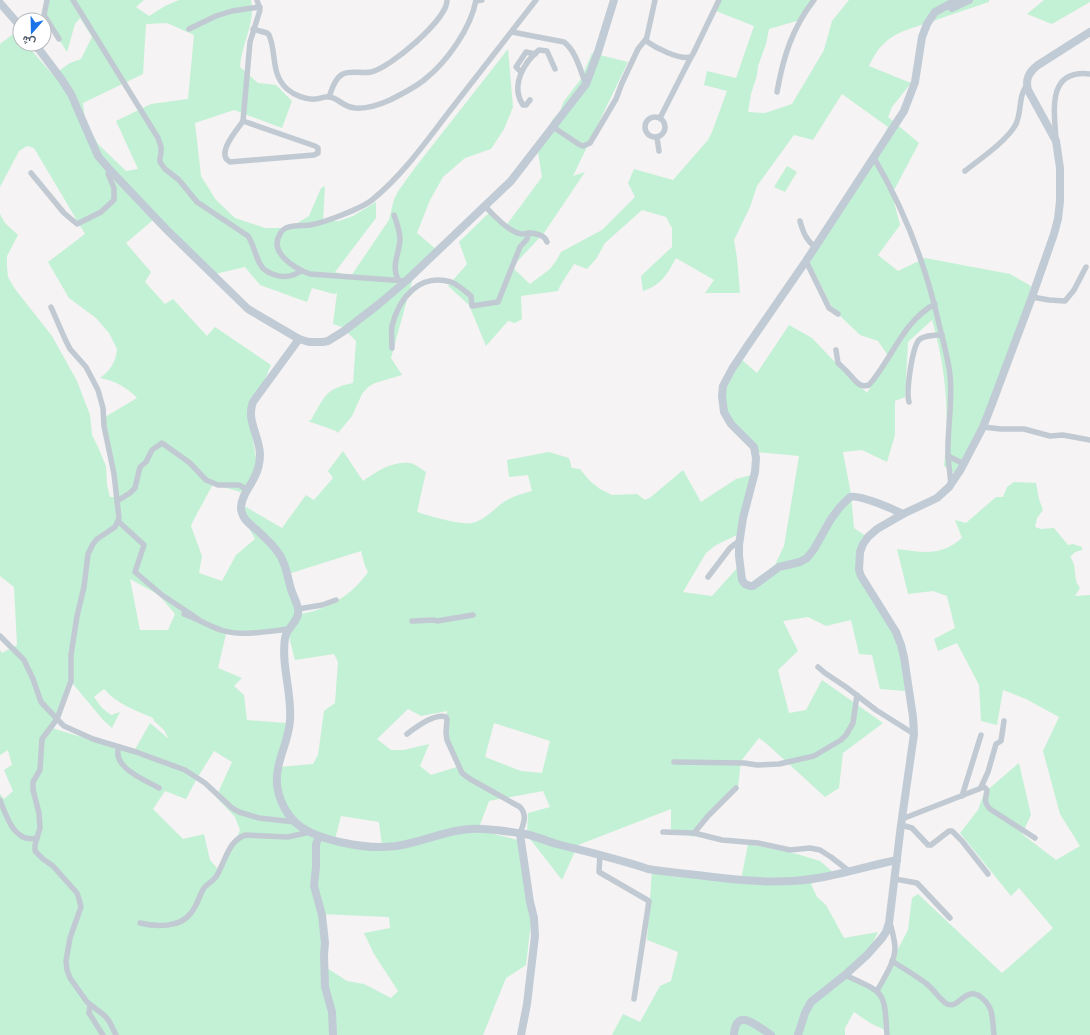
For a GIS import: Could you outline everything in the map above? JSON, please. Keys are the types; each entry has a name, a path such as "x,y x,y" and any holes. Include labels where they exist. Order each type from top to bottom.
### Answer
{"street":[{"path":"47,0 44,16 59,39"},
{"path":"73,0 158,138 161,147 160,162 165,169 179,180 197,202 248,236 260,266 265,271 283,277 293,275 301,271"},
{"path":"243,121 315,146 318,148 318,153 314,155 230,162 226,160 225,149 243,121 250,42 253,29 259,15 260,7 257,0"},
{"path":"329,97 338,78 345,73 371,72 393,61 412,46 429,30 445,8 447,0"},
{"path":"253,29 269,35 277,74 287,88 295,94 304,98 313,99 332,97 346,106 366,108 387,101 414,87 432,74 470,23 478,0"},
{"path":"402,280 310,274 301,271 279,252 277,243 280,233 289,227 312,224 347,212 372,200 417,154 536,0"},
{"path":"41,52 71,94 98,156 110,170 166,229 248,309 299,339 315,343 328,341 344,331 379,304 402,280 511,181 586,84 598,52 614,0"},
{"path":"553,127 580,145 583,146 590,143 616,99 638,50 646,39 655,0"},
{"path":"660,118 719,0"},
{"path":"777,92 782,64 791,38 804,14 814,0"},
{"path":"903,514 894,509 857,497 850,497 830,519 814,549 807,558 800,562 779,567 752,586 745,584 742,580 739,556 740,540 743,518 755,472 756,458 754,447 727,419 722,405 722,391 730,373 748,345 806,261 904,111 915,82 924,32 929,21 935,12 957,0"},
{"path":"929,21 969,0"},
{"path":"0,3 12,17"},
{"path":"189,29 216,16 232,11 260,7"},
{"path":"512,32 564,42 568,45 586,84"},
{"path":"1056,141 1032,98 1027,85 1027,77 1038,65 1090,32"},
{"path":"542,50 541,42 543,38"},
{"path":"646,39 646,41 677,56 691,58"},
{"path":"530,100 526,105 523,105 520,99 518,86 519,77 527,63 539,50 547,51 555,69"},
{"path":"798,1035 805,1013 812,1002 867,955 886,932 889,923 901,822 914,734 911,702 901,645 896,632 861,576 859,570 860,552 868,537 877,529 903,514 937,498 951,484 964,464 983,426 1032,297 1058,219 1060,201 1060,168 1056,141 1054,103 1060,85 1065,78 1072,74 1090,74"},
{"path":"966,171 1007,136 1014,128 1020,112 1023,90 1027,85"},
{"path":"654,117 660,118 664,121 666,126 665,131 662,136 657,138 651,137 644,129 645,123 654,117"},
{"path":"657,138 659,151"},
{"path":"874,158 913,237 924,266 935,304 947,355 950,382 951,400 948,456 951,484"},
{"path":"31,173 64,213 76,224 101,212 114,200 114,188 108,174 110,170"},
{"path":"485,206 498,219 513,230 522,234 529,233 543,236 546,238 547,242"},
{"path":"394,215 400,240 394,270 402,280"},
{"path":"800,221 805,236 815,247"},
{"path":"392,348 393,323 402,300 417,285 432,279 452,282 471,296 472,306 498,302 520,247 527,239 529,233"},
{"path":"806,261 829,308 838,314"},
{"path":"1032,297 1049,300 1065,300 1074,290 1086,267"},
{"path":"836,350 838,363 856,382 861,385 869,385 904,333 922,313 935,304"},
{"path":"51,307 64,340 86,367 98,390 114,474 119,522 115,527 97,539 88,554 84,587 70,655 72,681 57,719 42,740 40,770 33,782 33,790 39,813 40,828 35,851 42,859 53,866 77,893 81,903 80,911 70,938 66,961 67,970 80,994 90,1005 105,1016 116,1035"},
{"path":"909,402 907,396 910,369 916,345 920,338 942,335"},
{"path":"299,339 259,392 252,406 251,417 260,452 254,478 243,498 241,507 245,520 267,540 281,557 298,609 298,616 289,629 285,639 284,667 289,693 290,722 279,761 277,783 283,804 295,822 319,837 351,844 381,847 394,847 410,844 456,831 476,828 520,834 600,854 654,870 736,880 792,881 836,875 870,865 897,860"},
{"path":"983,426 1001,429 1024,429 1050,436 1063,435 1090,440"},
{"path":"117,501 135,488 140,467 146,462 152,450 162,443 190,463 206,480 218,485 239,485 248,490"},
{"path":"948,456 964,464"},
{"path":"119,522 144,545 135,572 162,595 198,620"},
{"path":"708,577 730,548 740,540"},
{"path":"298,609 322,605 336,600"},
{"path":"184,614 222,631 233,633 289,629"},
{"path":"412,621 437,621 473,615"},
{"path":"0,636 24,660 33,678 41,702 64,726 78,733 185,770 205,783 239,812 259,818 295,822"},
{"path":"818,667 876,710 914,734"},
{"path":"674,762 744,763 758,765 779,764 814,756 841,740 846,735 853,723 857,695"},
{"path":"407,734 420,723 441,716 446,717 448,719 446,733 447,740 459,768 466,777 517,804 522,809 525,818 520,834 530,902 534,918 535,936 527,1004 521,1035"},
{"path":"901,822 981,787 988,772 996,744 1001,741 1004,721"},
{"path":"962,796 981,735"},
{"path":"119,747 117,756 120,763 132,773 159,788"},
{"path":"981,787 984,787 987,790 985,800 986,805 990,809 1035,838"},
{"path":"694,833 708,816 736,788"},
{"path":"0,800 7,818 17,832 30,840 37,838"},
{"path":"901,822 915,830 928,845 931,845 949,831 952,831 962,841 988,874"},
{"path":"140,923 153,926 162,926 188,917 205,887 214,880 232,845 241,836 288,836 310,832"},
{"path":"663,832 694,833 722,840 758,843 790,850 810,848 820,850 849,871"},
{"path":"319,837 316,844 314,886 322,915 325,943 325,987 332,1012 333,1035"},
{"path":"600,854 599,872 649,901 634,999"},
{"path":"895,879 917,883 950,918"},
{"path":"877,990 892,961 894,941 889,923"},
{"path":"892,961 926,983 936,991 944,1002 949,1004 954,1005 970,994 980,996 991,1010 994,1035"},
{"path":"845,975 877,990 880,994 885,1004 887,1035"},
{"path":"90,1005 89,1013 103,1035"},
{"path":"734,1035 736,1022 743,1019 771,1035"}],"green space":[{"path":"48,0 144,0 136,7 149,16 165,6 179,0 251,0 252,17 240,67 258,83 276,85 292,101 282,128 234,110 195,123 201,176 216,200 235,218 265,228 289,228 309,216 321,188 325,186 323,221 339,221 353,216 376,202 376,218 335,272 351,276 389,220 394,199 399,190 508,49 513,107 504,129 491,149 465,158 443,177 430,200 417,233 437,250 413,278 391,358 402,375 375,383 368,387 362,394 352,416 338,433 308,421 311,420 326,395 336,388 353,383 356,341 342,327 333,324 337,293 334,294 312,288 307,302 260,285 245,267 215,274 153,220 126,243 151,272 145,282 165,304 173,299 207,336 215,327 271,365 252,410 252,433 256,459 253,479 247,494 213,484 192,523 191,526 202,556 199,573 222,581 236,555 255,539 240,512 246,507 282,528 306,495 314,500 333,478 328,471 343,451 363,481 390,465 411,463 415,465 426,472 417,512 460,523 476,522 508,499 532,491 528,475 509,477 507,460 549,452 569,458 572,468 580,469 590,481 600,489 612,495 637,494 645,500 651,497 683,470 701,502 736,479 755,474 739,534 716,545 706,553 683,592 712,596 738,567 749,584 775,565 784,546 799,456 757,452 732,426 722,397 741,359 757,373 789,325 812,338 867,393 889,357 878,341 860,335 833,309 809,262 869,164 888,127 842,94 813,140 794,135 757,186 750,207 734,240 740,293 705,293 714,280 676,258 663,279 649,289 643,291 641,276 672,247 672,228 666,217 642,210 605,243 596,259 587,269 574,264 558,291 521,296 522,319 515,323 508,321 486,346 469,305 448,286 467,264 459,242 492,210 505,227 542,177 537,146 553,119 560,111 564,101 581,79 592,53 628,62 573,176 585,172 544,233 512,267 530,284 550,269 561,252 602,230 635,197 628,183 634,169 673,180 708,140 727,91 704,85 707,71 736,78 754,26 716,11 721,0 814,0 800,20 769,29 766,44 758,66 748,112 765,113 792,104 824,50 832,21 849,0 989,0 989,2 895,35 881,47 869,66 911,83 892,107 888,117 919,143 892,194 900,225 878,255 898,271 925,258 1010,274 1031,286 1024,322 979,432 958,476 944,466 947,429 946,392 941,356 932,320 908,342 905,397 895,401 895,435 887,462 862,450 843,452 851,494 854,528 867,537 864,543 862,573 900,643 905,691 880,689 872,655 859,654 851,620 826,626 808,617 783,621 798,651 778,670 789,713 806,710 822,680 883,723 843,753 839,788 825,797 759,738 741,761 738,787 720,803 694,837 671,831 671,809 578,845 562,880 527,835 528,813 550,807 543,791 489,801 478,830 518,840 531,923 526,965 506,978 483,1035 0,1035 0,794 4,799 13,791 4,770 12,765 8,750 0,755 0,650 2,653 17,645 14,587 0,576 0,214 5,223 18,235 7,256 8,277 15,289 52,336 77,381 90,415 92,435 106,466 107,485 110,497 117,497 105,417 137,398 120,385 100,378 112,366 117,349 109,333 96,318 69,298 48,262 85,234 34,148 27,146 19,151 0,187 0,44 12,35 12,52 33,52 53,75 70,63 81,59 92,37 80,18 75,24 67,52 52,29 52,12 46,12","holes":["167,23 194,35 188,99 151,104 116,121 138,169 126,171 98,144 85,121 83,103 143,74 146,24","361,551 368,572 355,588 339,600 321,609 301,614 285,575","130,579 159,595 175,614 168,630 140,630","288,633 295,660 334,654 338,662 335,703 324,711 318,755 313,764 279,767 286,723 247,720 244,695 234,686 242,678 218,668 226,634","73,684 104,721 112,728 120,712 111,715 102,708 94,697 104,689 120,703 153,718 154,721 164,730 169,739 150,723 133,753 52,728 69,688","408,709 421,716 447,711 445,732 460,766 431,775 420,766 429,744 404,750 391,750 377,739","494,723 550,741 542,773 521,771 485,757","214,751 232,762 216,797 235,817 240,830 234,844 218,869 210,860 204,834 183,839 153,809 165,791 186,799","341,816 379,822 382,846 334,843","320,914 389,917 390,928 364,933 374,954 398,991 391,998 364,984 347,981 327,968"]},
{"path":"1044,0 1090,0 1090,2 1052,24 1027,14"},
{"path":"787,166 797,172 785,192 774,187"},
{"path":"1014,482 1036,483 1043,510 1037,518 1035,527 1041,529 1054,528 1068,545 1073,544 1082,547 1082,550 1075,552 1070,557 1074,564 1076,580 1080,588 1075,596 1090,595 1090,1035 884,1035 885,1030 870,1023 854,1012 845,1028 845,1035 612,1035 623,1014 640,1022 660,986 671,981 678,952 647,940 652,870 675,877 741,880 748,844 797,854 820,861 835,874 811,884 817,897 826,905 844,938 878,932 867,955 848,975 877,989 908,930 912,898 918,894 1002,973 1053,928 1019,888 1011,896 960,833 978,810 984,793 1019,763 1031,815 1022,834 1056,860 1080,846 1060,814 1043,751 1059,717 1026,699 1003,690 997,725 981,721 979,685 957,643 938,651 934,639 955,628 947,596 933,591 908,594 897,549 931,552 939,551 954,544 962,538 955,520 966,523 996,497 1003,497 1007,487"}]}
